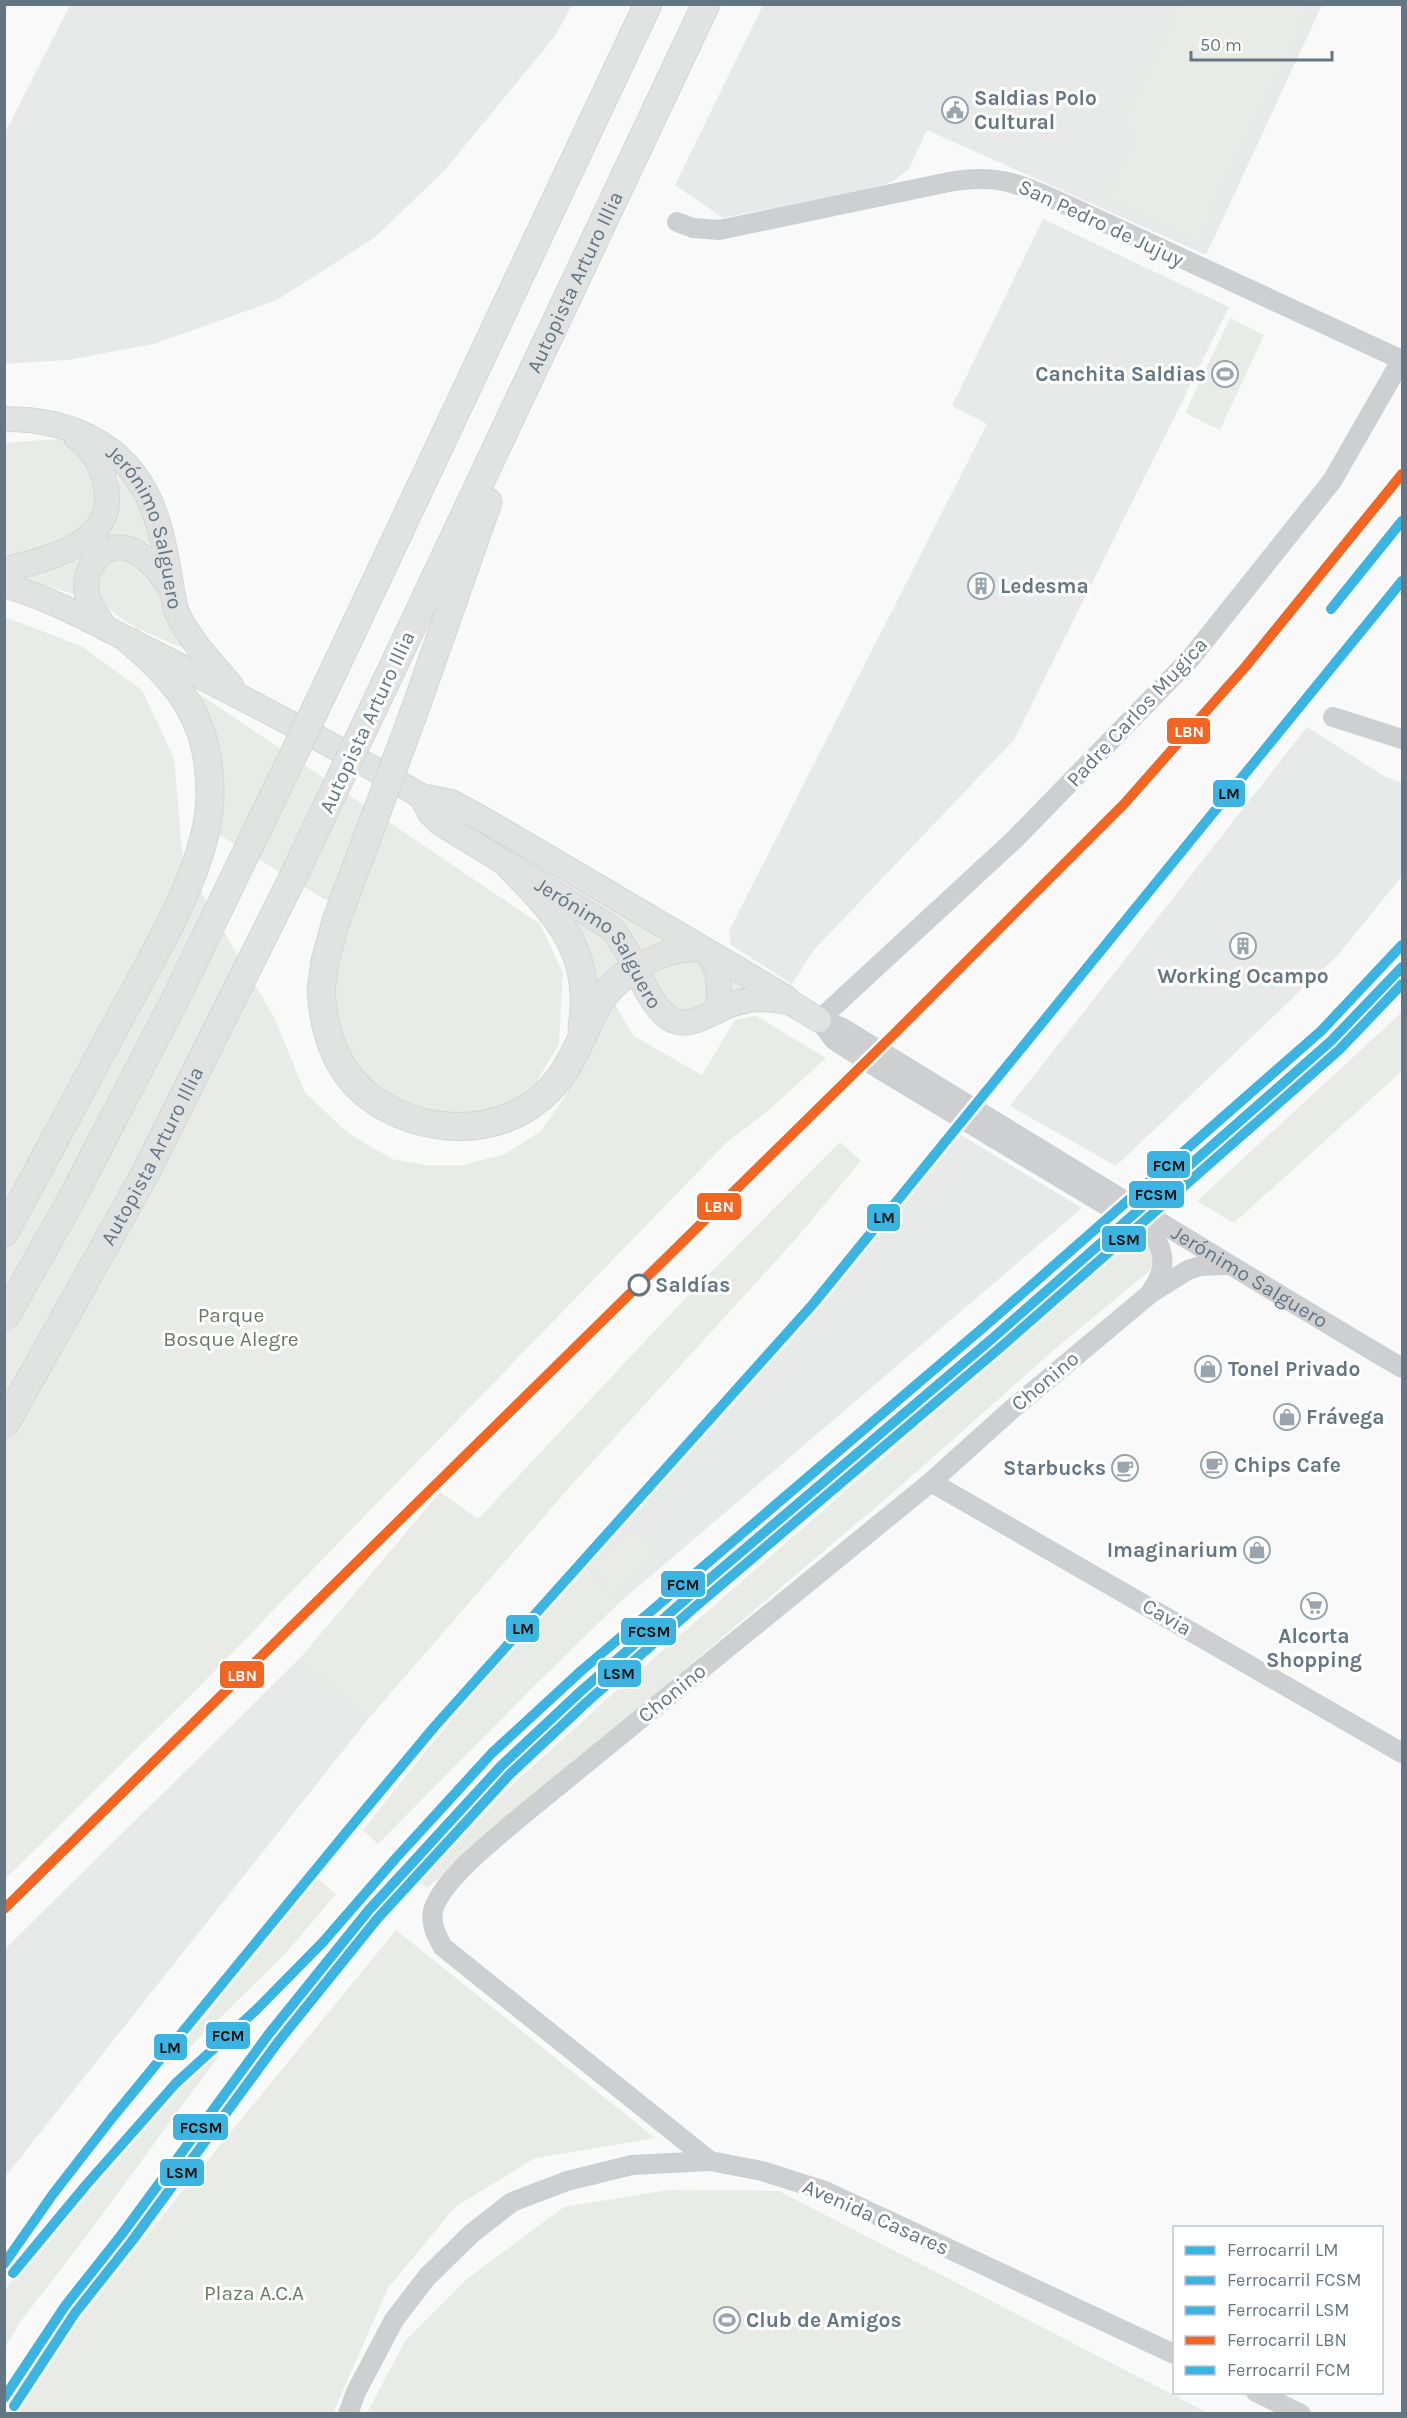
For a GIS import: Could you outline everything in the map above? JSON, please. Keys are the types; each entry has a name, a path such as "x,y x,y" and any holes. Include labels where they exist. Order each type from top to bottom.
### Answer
{"highway":[{"path":"4,1319 70,1202 176,998 327,685 648,4"},
{"name":"Autopista Arturo Illia","path":"4,1426 145,1174 295,873 706,4"},
{"path":"540,357 413,715 336,921 327,953 321,990 326,1033 349,1078 382,1106 410,1119 431,1125 457,1127 497,1122 516,1115 534,1104 550,1089 565,1069 607,990 620,977 637,967"},
{"path":"4,1233 154,954 183,894 207,826 210,791 208,763 193,712 176,684 157,663 131,642"},
{"path":"510,867 558,918 572,943 580,968 584,996 583,1025 578,1042"}],"main road":[{"name":"Jerónimo Salguero","path":"4,419 71,428 98,440 120,458 140,483 157,519 178,616 192,641 242,697"},
{"path":"4,570 49,558 77,545 93,534 105,515 106,486 100,465 80,440 51,424"},
{"path":"104,626 94,611 87,589 90,568 104,552 114,547 137,552 156,568 172,592"},
{"name":"Jerónimo Salguero","path":"4,585 55,603 104,626 131,642 242,697 421,796 451,802 785,997 819,1020"},
{"name":"Jerónimo Salguero","path":"421,796 430,813 440,823 611,928 624,944 652,999 665,1015 672,1019 687,1023 696,1022 738,1002 752,999 768,999 793,1004"},
{"path":"637,967 676,951 689,949 706,951 713,960 719,983 717,1011"}],"street":[{"name":"San Pedro de Jujuy","path":"677,222 693,228 719,230 949,182 976,179 1004,180 1069,206 1221,279 1402,360"},
{"name":"Padre Carlos Mugica","path":"819,1020 1015,838 1190,659 1332,481 1402,360"},
{"path":"1333,717 1402,739"},
{"name":"Jerónimo Salguero","path":"819,1020 841,1027 1227,1265 1402,1368"},
{"name":"Jerónimo Salguero","path":"819,1020 834,1040 884,1072 1152,1233 1163,1255 1163,1268 1160,1279 1150,1293"},
{"name":"Chonino","path":"710,2161 443,1947 434,1932 432,1912 441,1894 460,1872 519,1818 931,1482 1011,1410 1150,1293 1188,1270 1200,1266 1227,1265"},
{"name":"Cavia","path":"931,1482 1402,1753"},
{"name":"Avenida Casares","path":"348,2414 356,2392 394,2320 427,2277 471,2234 512,2202 567,2181 632,2165 710,2161 762,2171 825,2191 1173,2354"},
{"path":"1260,2394 1301,2414"}],"shaded area":[{"path":"70,4 572,5 555,36 444,171 374,238 277,300 154,344 67,360 5,364 5,133"},
{"path":"763,5 1322,5 1206,255 927,130 909,169 893,181 878,187 723,218 675,185"},
{"name":"Ledesma","path":"1043,219 1229,307 1014,740 813,951 792,984 731,945 729,931 987,424 952,406"},
{"path":"1307,727 1384,776 1402,783 1402,876 1338,955 1116,1166 1010,1106"},
{"path":"961,1135 1082,1208 619,1603 585,1569"},
{"path":"301,1657 369,1718 5,2177 5,1949"}],"green space":[{"path":"1180,5 1310,5 1197,240 1109,199 1138,130 1124,122"},
{"name":"Canchita Saldias","path":"1230,318 1264,335 1220,430 1185,413"},
{"path":"59,439 72,445 98,478 96,515 63,544 5,556 5,443"},
{"path":"114,461 139,495 153,545 128,535 112,537 80,596 15,576 70,562 85,552 118,497 119,479"},
{"path":"107,559 138,561 159,591 169,621 183,648 126,622 103,601 97,588 97,574"},
{"name":"Parque Bosque Alegre","path":"5,617 81,646 142,690 174,758 183,861 275,1019 305,1093 348,1133 392,1159 427,1165 463,1165 505,1154 541,1131 564,1098 615,1005 634,1036 702,1075 735,1020 756,1016 826,1058 770,1109 726,1143 198,1688 5,1879"},
{"path":"183,683 540,924 563,973 559,1044 529,1094 489,1118 415,1111 358,1072 339,1030 334,983 352,916 216,833"},
{"path":"437,798 785,997 688,1023 637,967 601,998 572,943 470,842"},
{"path":"1402,1012 1402,1071 1234,1223 1197,1201"},
{"path":"840,1142 861,1161 794,1241 575,1481 369,1718 301,1657 440,1492 478,1519 697,1286"},
{"path":"1135,1238 1148,1244 1152,1250 1155,1264 1148,1272 1055,1349 904,1483 427,1888 419,1882 513,1784 615,1692"},
{"path":"631,1529 655,1555 614,1593 590,1567"},
{"path":"585,1569 619,1603 378,1844 363,1830 471,1697"},
{"path":"318,1879 336,1894 286,1953 175,2062 164,2065"},
{"name":"Plaza A.C.A","path":"396,1930 655,2138 535,2158 455,2207 388,2288 333,2413 12,2413 34,2373"},
{"path":"210,2050 218,2057 20,2322 5,2348 5,2290 35,2244"},
{"name":"Club de Amigos","path":"669,2190 779,2191 1208,2413 367,2413 405,2341 467,2279 564,2207"}],"rail line":[{"name":"LBN","path":"4,1909 894,1034 1124,804 1246,666 1402,474"},
{"name":"LM","path":"1331,609 1402,521"},
{"name":"LM","path":"4,2264 53,2194 112,2118 349,1829 435,1726 813,1304 1402,581"},
{"name":"FCM","path":"13,2273 86,2185 176,2083 255,2011 323,1942 492,1753 581,1671 985,1326 1321,1031 1402,945"},
{"name":"FCSM","path":"4,2398 65,2306 122,2234 268,2035 368,1911 501,1766 580,1692 687,1598 994,1337 1331,1041 1402,967"},
{"name":"LSM","path":"14,2406 75,2313 132,2241 278,2042 377,1919 510,1774 588,1701 695,1607 1002,1346 1339,1050 1402,984"}],"place":[{"name":"Saldias Polo Cultural","path":"955,110"},
{"name":"Canchita Saldias","path":"1225,374"},
{"name":"Ledesma","path":"981,586"},
{"name":"Working Ocampo","path":"1243,946"},
{"name":"Saldías","path":"639,1285"},
{"name":"Tonel Privado","path":"1208,1369"},
{"name":"Frávega","path":"1287,1417"},
{"name":"Chips Cafe","path":"1214,1465"},
{"name":"Starbucks","path":"1125,1468"},
{"name":"Imaginarium","path":"1257,1550"},
{"name":"Alcorta Shopping","path":"1314,1606"},
{"name":"Club de Amigos","path":"727,2320"}]}
